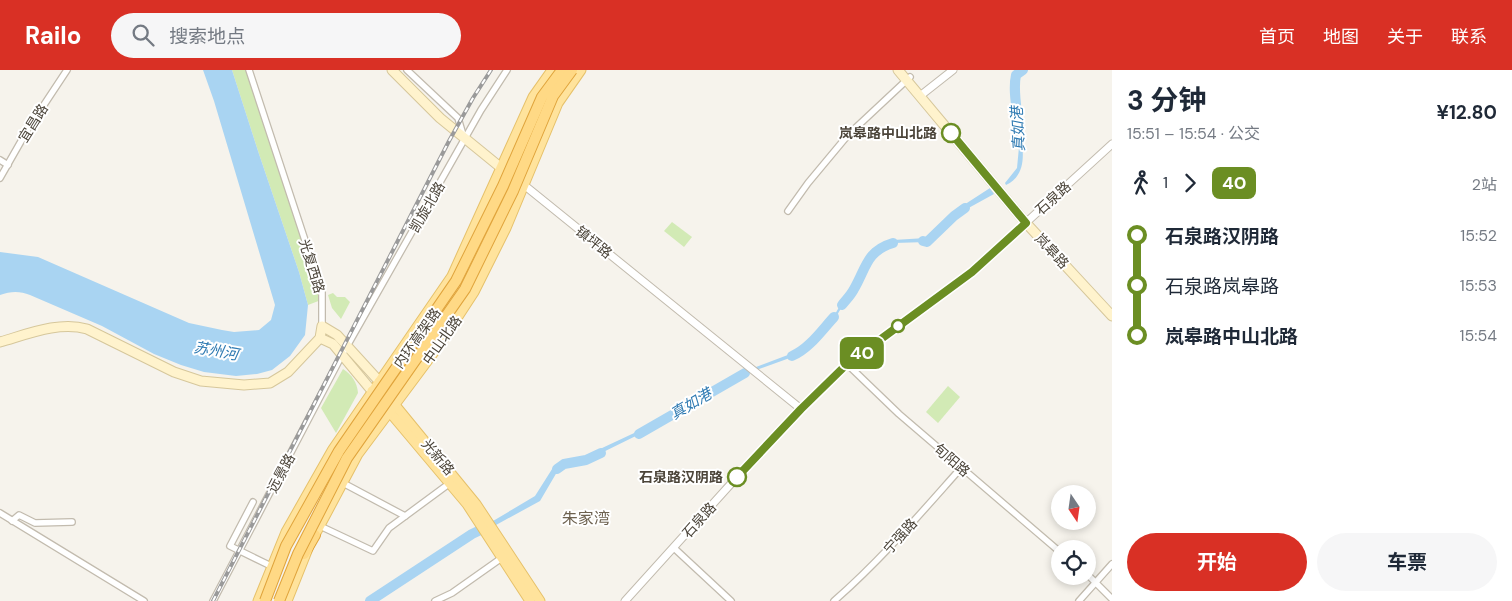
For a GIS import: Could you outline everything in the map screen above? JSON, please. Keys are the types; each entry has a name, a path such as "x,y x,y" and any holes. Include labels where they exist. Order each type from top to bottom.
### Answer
{"highway":[{"name":"内环高架路","path":"265,601 286,546 339,451 456,281 503,186 542,97 562,70"},
{"name":"内环高架路","path":"279,601 298,554 347,458 465,288 512,191 553,96 572,70"},
{"path":"287,601 304,554 318,530"}],"main road":[{"name":"镇坪路","path":"392,70 428,107 465,140 524,185"},
{"name":"中山北路","path":"258,601 286,532 333,449 452,276 533,97 552,70"},
{"name":"中山北路","path":"287,601 318,530 358,454 440,344 474,292 506,228 558,103 581,70"},
{"name":"岚皋路","path":"898,70 907,76 1028,221 1112,316"},
{"name":"岚皋路","path":"1028,221 1112,310"},
{"path":"0,342 68,325 88,329 174,372 201,381 244,385 270,383 288,372 320,338"},
{"name":"光复西路","path":"320,338 322,326"},
{"name":"光新路","path":"322,326 337,335 379,382 392,408 450,483 485,524"},
{"name":"光新路","path":"320,338 333,344 372,391 392,408 470,497 502,550 540,601"},
{"name":"光新路","path":"502,550 530,601"}],"street":[{"name":"宜昌路","path":"0,178 28,130 67,70"},
{"name":"光复西路","path":"249,70 322,292 322,326"},
{"path":"407,70 458,118 465,140"},
{"name":"凯旋北路","path":"348,346 506,70"},
{"path":"922,95 953,70"},
{"path":"788,211 848,134 898,88 907,76"},
{"name":"石泉路","path":"625,601 738,476 801,409 847,364 972,272 1112,144"},
{"path":"0,160 8,165"},
{"name":"镇坪路","path":"524,185 801,409"},
{"name":"远景路","path":"213,601 348,346"},
{"name":"旬阳路","path":"847,364 892,408 1051,544"},
{"name":"宁强路","path":"834,601 863,576 885,553 961,468"},
{"path":"343,483 405,516"},
{"path":"318,530 373,551 388,528 450,483"},
{"path":"253,502 230,546 272,566"},
{"path":"0,513 144,601"},
{"path":"12,520 19,514 34,523 72,522"},
{"path":"674,548 731,601"},
{"path":"435,601 452,593 502,550"},
{"path":"1112,564 1096,582 1112,599"},
{"path":"1079,601 1093,585"}],"green space":[{"path":"232,70 247,70 321,300 308,305 299,272"},
{"path":"672,222 692,237 684,247 664,231"},
{"path":"333,293 337,297 345,297 350,302 341,319 332,308 328,295"},
{"path":"343,369 354,379 358,393 336,433 321,408"},
{"path":"948,386 960,397 938,423 926,412"}],"water":[{"name":"苏州河","path":"203,70 232,70 299,272 308,305 305,335 290,356 272,370 257,374 236,376 204,372 181,365 154,354 102,326 30,295 15,292 0,295 0,252 38,257 189,323 234,332 259,330 271,320 275,305"},
{"path":"1017,70 1027,70 1018,81 1016,95 1022,162 1018,175 1006,185 1005,183 1017,168 1019,147 1010,84 1012,74"},
{"path":"990,188 994,194 954,216 927,242 894,243 874,251 836,317 814,342 798,355 734,378 648,430 589,459 568,463 557,472 540,501 496,525 493,521 535,496 554,466 563,460 585,456 647,427 732,376 801,350 813,340 834,316 872,249 893,240 926,238 953,212"}],"waterway":[{"name":"真如港","path":"1019,135 1015,82 1016,75 1023,70"},
{"name":"真如港","path":"923,241 927,242 965,208"},
{"name":"真如港","path":"842,305 853,291 872,256 884,246 893,243"},
{"name":"真如港","path":"792,356 810,344 834,317"},
{"name":"真如港","path":"639,434 745,373"},
{"name":"真如港","path":"557,469 564,464 586,460 601,453"},
{"name":"真如港","path":"370,601 472,534 491,525"}],"railway":[{"path":"213,601 449,141 491,70"}],"bus line":[{"name":"40","path":"737,477 801,409 847,364 972,272 1026,223 951,133"}],"place":[{"name":"岚皋路中山北路","path":"951,133"},
{"name":"石泉路汉阴路","path":"737,477"}],"district":[{"name":"朱家湾","path":"586,518"}]}
